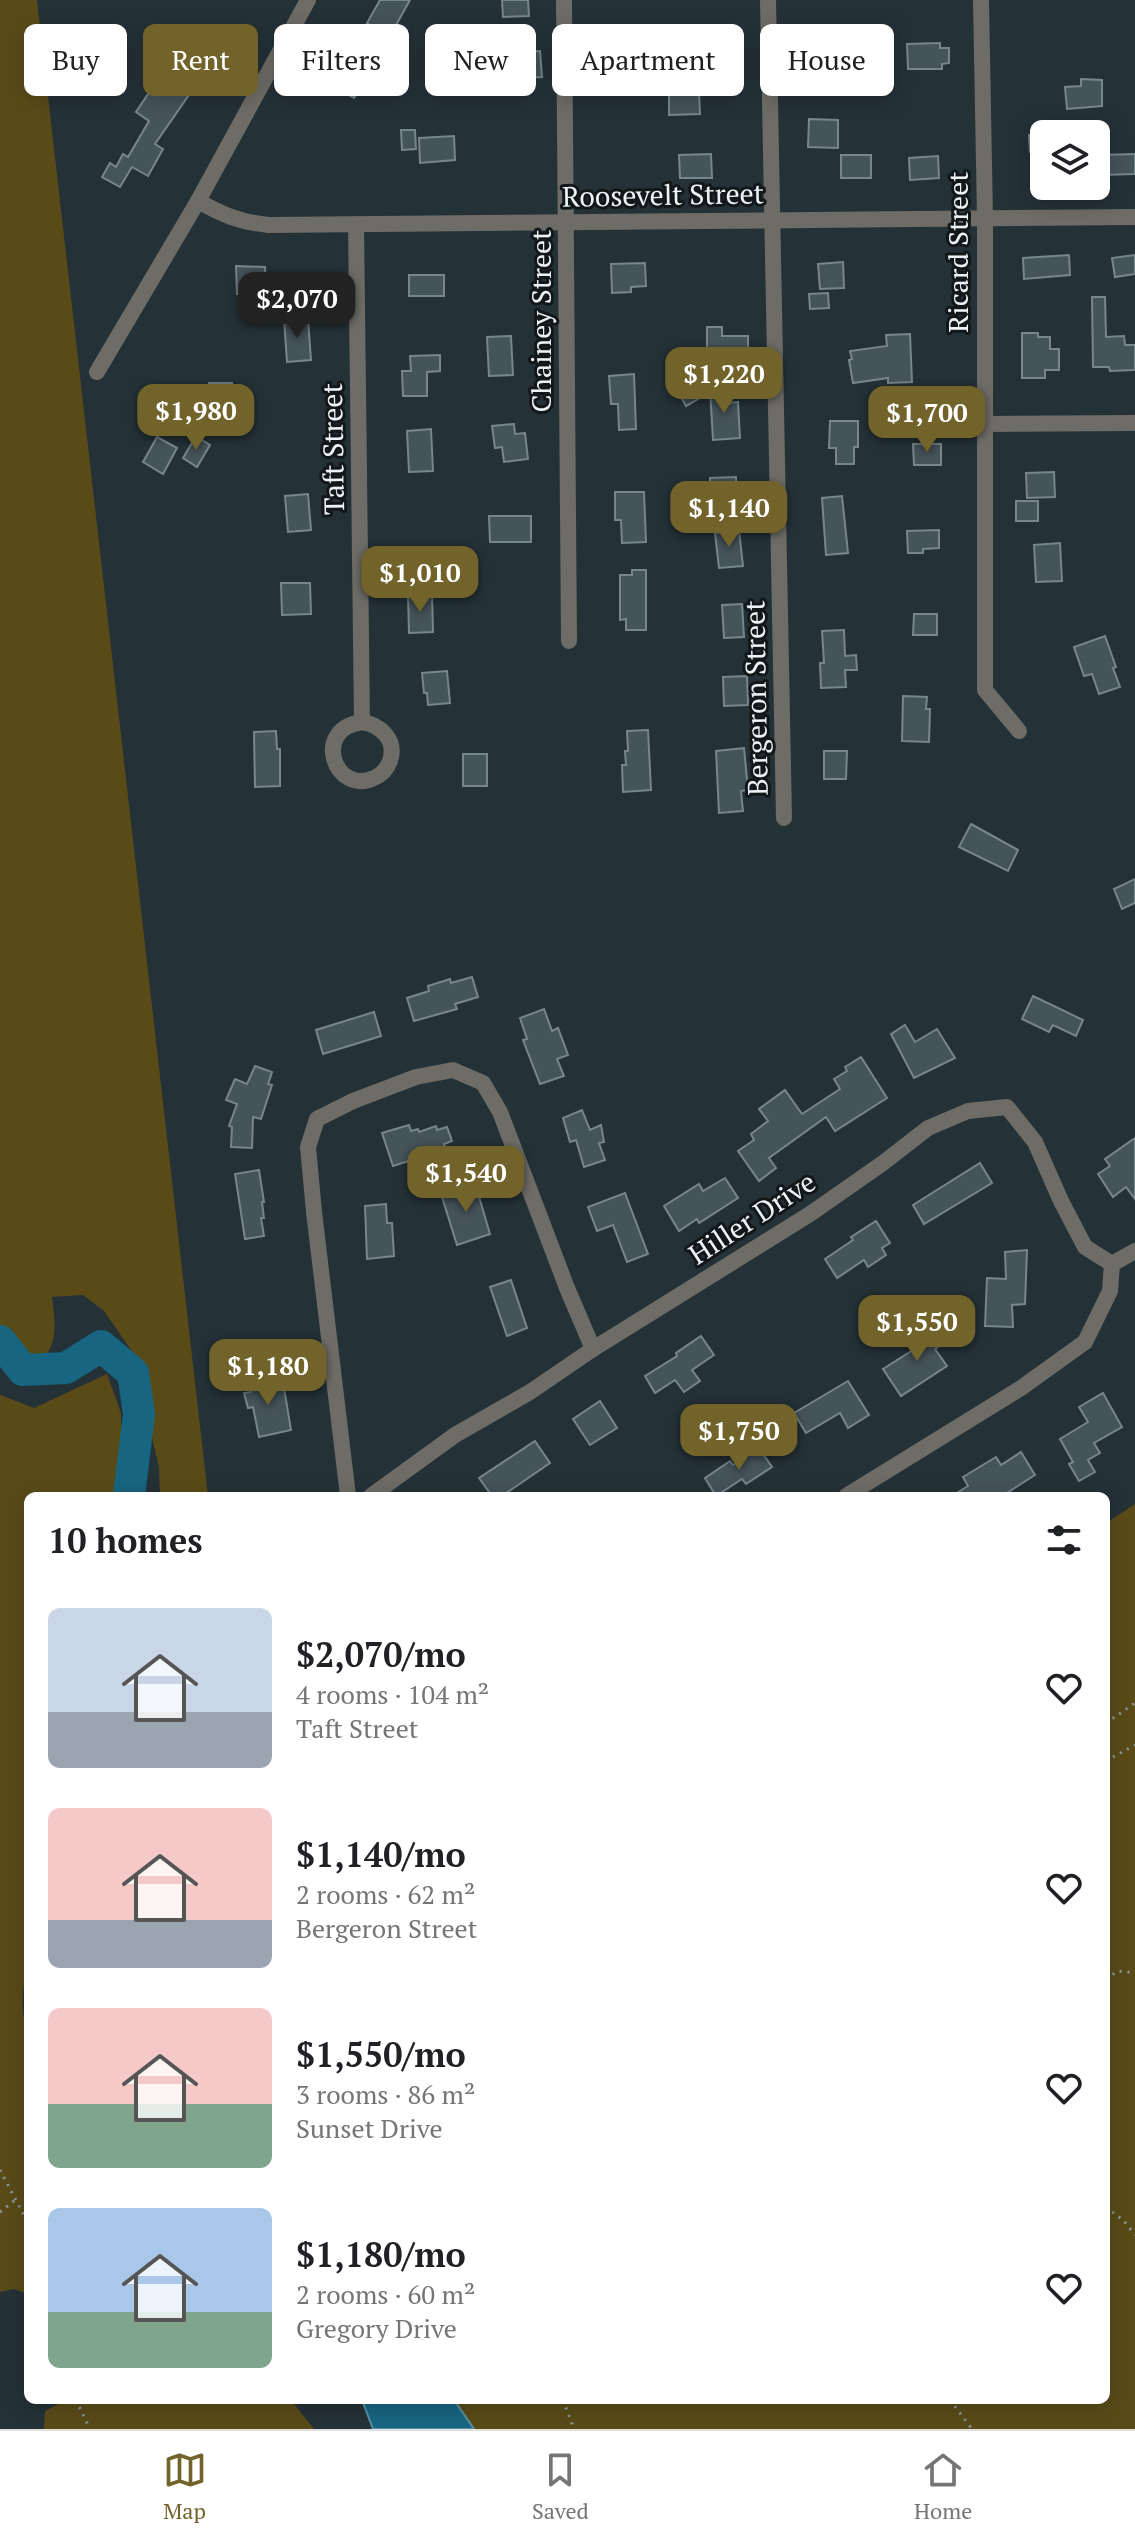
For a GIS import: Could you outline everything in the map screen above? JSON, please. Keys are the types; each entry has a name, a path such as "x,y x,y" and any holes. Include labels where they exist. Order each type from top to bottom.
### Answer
{"street":[{"path":"97,372 198,201 308,0"},
{"name":"Chainey Street","path":"564,0 569,641"},
{"name":"Bergeron Street","path":"768,0 784,818"},
{"name":"Ricard Street","path":"981,0 985,218 985,690 1019,731"},
{"name":"Roosevelt Street","path":"198,201 226,217 269,225 1135,217"},
{"name":"Taft Street","path":"356,224 362,722"},
{"path":"985,424 1135,423"},
{"path":"348,1492 308,1147 317,1119 353,1101 416,1077 453,1070 483,1083 500,1112 593,1349"},
{"name":"Hiller Drive","path":"377,1492 455,1435 530,1392 593,1349 810,1214 928,1128 968,1111 1007,1107 1035,1142 1085,1247 1112,1264"},
{"path":"852,1492 1021,1388 1085,1342 1110,1291 1112,1264 1135,1251"}],"path":[{"path":"1110,1720 1135,1703"},
{"path":"1110,1759 1135,1745"},
{"path":"1110,1976 1118,1971 1135,1973"},
{"path":"0,2170 24,2216"},
{"path":"0,2212 15,2200"},
{"path":"1110,2210 1135,2235"},
{"path":"78,2404 90,2429"},
{"path":"565,2404 574,2429"},
{"path":"953,2404 972,2429"}],"shaded area":[{"path":"0,0 37,0 40,24 24,24 24,96 48,96 208,1492 160,1492 159,1467 131,1350 104,1311 83,1295 52,1297 54,1334 49,1350 36,1365 7,1353 0,1341"},
{"path":"107,1374 121,1413 122,1492 24,1492 24,2293 14,2289 0,2292 0,1395 34,1408"},
{"path":"1135,1504 1135,2429 459,2429 443,2404 1110,2404 1110,1520"},
{"path":"58,2404 295,2404 314,2429 44,2429 45,2411"}],"water":[{"path":"364,2404 457,2404 474,2429 373,2429"}],"building":[{"path":"380,0 410,0 397,24 367,23"},
{"path":"502,0 528,0 529,16 503,17"},
{"path":"940,43 940,48 949,48 949,63 942,64 942,69 908,69 907,44"},
{"path":"536,51 540,51 542,77 536,77"},
{"path":"1081,79 1102,80 1102,106 1067,109 1065,87 1081,86"},
{"path":"147,96 188,96 155,144 163,149 148,176 132,167 120,187 102,177 110,163 116,167 123,154 128,157 149,121 136,112"},
{"path":"669,96 699,96 700,114 669,115"},
{"path":"809,119 838,120 838,148 808,147"},
{"path":"401,130 415,130 416,149 402,150"},
{"path":"454,136 455,160 420,163 419,138"},
{"path":"711,154 712,178 680,178 679,155"},
{"path":"1135,154 1135,174 1110,175 1110,155"},
{"path":"841,155 871,155 871,178 841,178"},
{"path":"938,156 939,178 910,180 909,158"},
{"path":"1069,255 1070,275 1024,279 1023,258"},
{"path":"1135,255 1135,274 1115,277 1112,258"},
{"path":"843,262 844,288 820,289 818,264"},
{"path":"645,263 646,286 631,287 631,292 612,293 611,264"},
{"path":"236,266 265,267 266,294 237,294"},
{"path":"409,275 444,275 444,296 409,296"},
{"path":"828,293 829,308 810,309 809,294"},
{"path":"1092,297 1105,297 1106,337 1124,336 1125,345 1135,345 1135,370 1110,371 1109,367 1093,367"},
{"path":"308,318 311,360 287,362 284,319"},
{"path":"707,327 722,327 722,336 748,336 748,351 742,352 742,356 707,356"},
{"path":"1022,333 1050,337 1050,349 1059,349 1059,370 1045,370 1045,378 1022,378"},
{"path":"910,334 912,382 888,383 888,378 853,383 850,351 887,346 886,335"},
{"path":"511,336 513,375 489,376 487,337"},
{"path":"440,355 440,371 427,372 427,396 403,396 402,371 411,371 410,356"},
{"path":"634,374 636,429 619,430 618,404 611,404 609,376"},
{"path":"695,377 705,395 686,406 676,388"},
{"path":"209,383 232,383 233,413 209,413"},
{"path":"729,388 730,403 738,402 740,438 713,440 710,389"},
{"path":"830,421 858,421 858,447 854,447 854,464 836,464 836,448 829,448"},
{"path":"514,424 515,434 525,433 528,459 504,462 502,447 495,448 492,426"},
{"path":"431,429 433,471 409,472 407,431"},
{"path":"196,436 210,445 197,467 183,458"},
{"path":"157,437 177,448 163,474 143,462"},
{"path":"913,444 941,444 941,465 914,465"},
{"path":"1054,472 1055,497 1027,498 1026,473"},
{"path":"736,477 736,502 710,502 710,478"},
{"path":"615,492 644,492 646,542 622,543 621,520 615,520"},
{"path":"308,494 311,530 288,532 285,496"},
{"path":"842,496 848,553 826,555 822,498"},
{"path":"1016,501 1038,501 1038,521 1016,521"},
{"path":"489,516 531,516 531,542 490,542"},
{"path":"739,530 743,566 719,568 715,533"},
{"path":"939,530 939,548 908,553 907,531"},
{"path":"1060,543 1062,581 1036,582 1034,545"},
{"path":"632,570 646,570 646,630 626,630 626,619 620,620 620,575 632,575"},
{"path":"281,583 310,583 311,614 282,615"},
{"path":"432,594 433,632 409,633 408,595"},
{"path":"742,604 744,637 724,638 722,605"},
{"path":"914,614 937,614 937,635 913,635"},
{"path":"844,630 845,656 856,655 857,670 845,670 846,687 821,688 820,663 824,663 822,631"},
{"path":"1105,636 1120,687 1099,694 1092,674 1084,676 1074,647"},
{"path":"447,671 450,703 428,705 422,673"},
{"path":"747,676 748,705 724,706 723,677"},
{"path":"903,696 927,697 926,709 930,709 929,742 902,741"},
{"path":"648,730 651,790 623,792 622,765 626,765 627,731"},
{"path":"276,731 277,749 280,749 280,786 255,787 254,732"},
{"path":"744,748 748,790 741,791 743,811 719,813 716,751"},
{"path":"824,751 847,751 846,779 824,779"},
{"path":"463,754 487,754 487,786 463,786"},
{"path":"971,824 1018,850 1008,871 959,847"},
{"path":"1135,879 1135,903 1122,909 1114,889"},
{"path":"472,977 478,997 455,1004 457,1009 414,1021 407,998 429,991 428,986 450,979 451,983"},
{"path":"1033,996 1083,1020 1076,1036 1053,1025 1049,1032 1022,1019"},
{"path":"544,1009 552,1031 558,1028 568,1055 557,1059 564,1076 540,1084 523,1040 527,1039 520,1018"},
{"path":"374,1012 381,1036 323,1054 316,1030"},
{"path":"905,1025 915,1042 937,1029 955,1058 914,1078 891,1034"},
{"path":"861,1057 887,1098 835,1131 826,1117 769,1158 776,1168 759,1181 738,1151 754,1140 751,1134 768,1121 759,1109 785,1090 802,1114 840,1089 834,1079"},
{"path":"255,1066 272,1072 268,1084 272,1085 261,1119 253,1117 252,1148 231,1147 232,1127 229,1126 237,1104 226,1100 235,1079 247,1084"},
{"path":"582,1110 590,1130 601,1125 604,1142 599,1143 605,1160 584,1167 576,1140 570,1142 563,1118"},
{"path":"409,1125 411,1131 418,1129 419,1132 436,1126 437,1130 447,1127 452,1141 444,1144 446,1149 393,1166 382,1133"},
{"path":"1135,1138 1135,1199 1126,1187 1113,1197 1098,1174 1110,1166 1105,1159"},
{"path":"980,1163 992,1183 924,1224 913,1205"},
{"path":"259,1170 264,1202 264,1218 261,1218 264,1236 245,1239 235,1174"},
{"path":"725,1178 738,1198 699,1223 697,1219 679,1231 664,1206 699,1184 703,1191"},
{"path":"475,1183 490,1234 457,1245 441,1194"},
{"path":"625,1193 648,1254 627,1262 613,1225 597,1231 588,1207"},
{"path":"386,1204 387,1223 392,1223 394,1256 367,1259 365,1206"},
{"path":"876,1221 890,1243 882,1248 886,1255 868,1267 864,1260 837,1278 825,1259"},
{"path":"1027,1250 1025,1304 1012,1305 1013,1327 985,1326 987,1278 1006,1279 1005,1252"},
{"path":"511,1280 527,1328 507,1336 490,1287"},
{"path":"928,1326 941,1345 935,1349 947,1366 901,1396 883,1369 916,1348 910,1338"},
{"path":"701,1336 714,1355 692,1370 700,1381 684,1392 675,1380 655,1393 645,1376"},
{"path":"274,1376 277,1390 284,1388 291,1430 259,1437 253,1407 248,1408 244,1393 251,1392 249,1381"},
{"path":"848,1381 869,1415 848,1428 840,1413 806,1433 794,1413"},
{"path":"1103,1393 1122,1427 1094,1443 1100,1453 1088,1460 1095,1472 1079,1481 1060,1439 1088,1422 1079,1407"},
{"path":"600,1401 617,1428 590,1445 573,1419"},
{"path":"535,1441 550,1463 508,1492 489,1492 479,1478"},
{"path":"759,1448 772,1467 746,1484 742,1479 722,1492 714,1492 705,1478 730,1461 733,1465"},
{"path":"1021,1452 1035,1475 1008,1492 958,1492 968,1486 963,1477 996,1457 1001,1465"}],"waterway":[{"path":"0,1341 23,1370 66,1368 101,1346 133,1373 139,1414 129,1492"}]}
